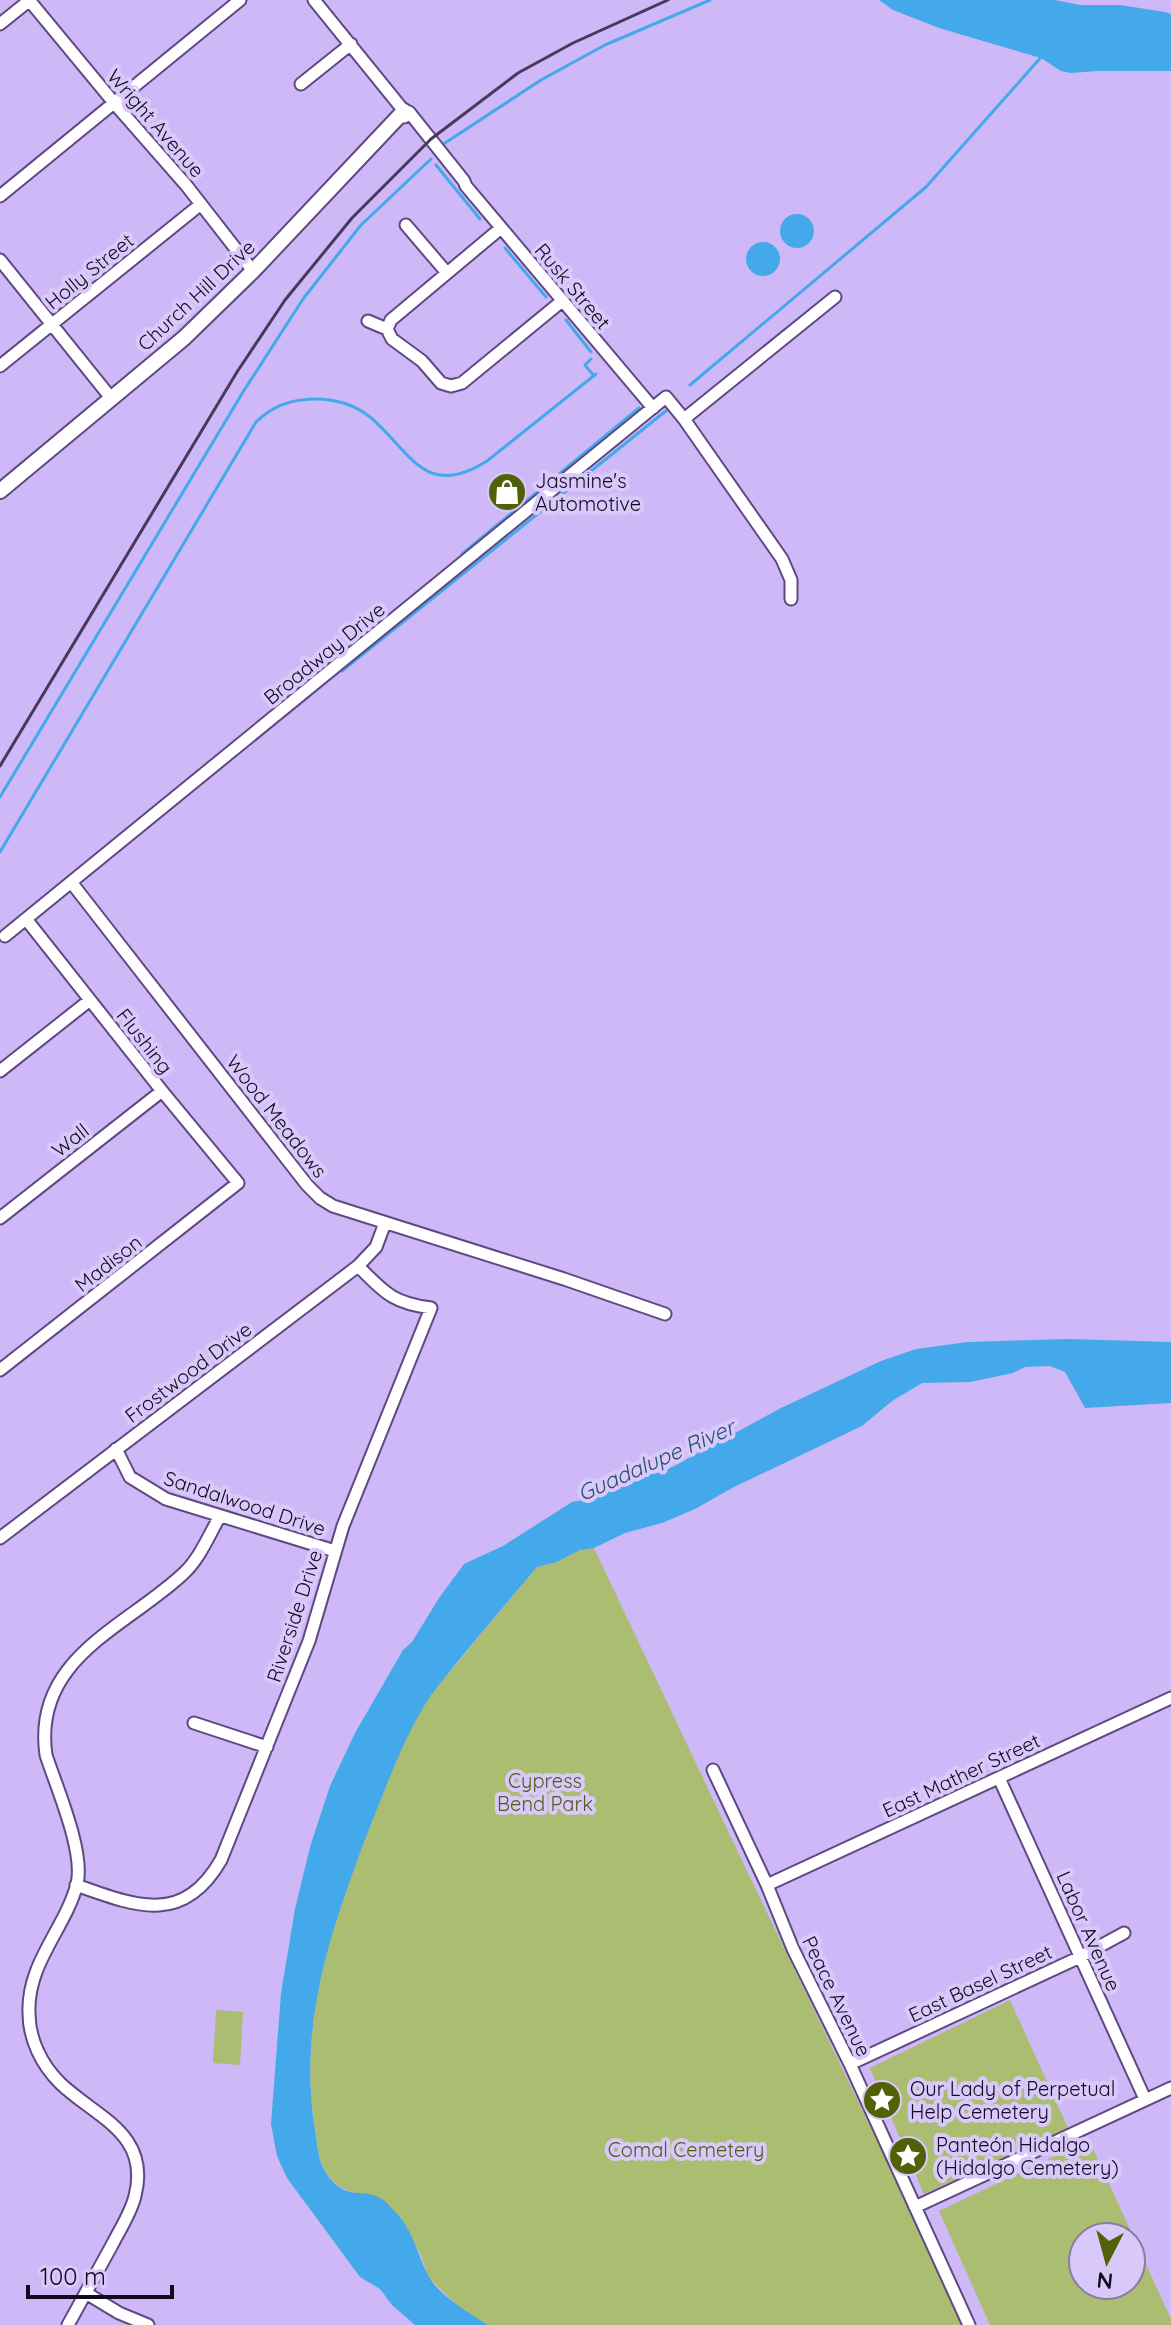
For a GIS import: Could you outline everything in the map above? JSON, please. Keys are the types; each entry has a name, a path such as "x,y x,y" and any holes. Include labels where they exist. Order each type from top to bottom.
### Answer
{"street":[{"path":"0,24 30,0"},
{"name":"Wright Avenue","path":"30,0 201,204 253,271"},
{"path":"0,196 240,0"},
{"name":"Rusk Street","path":"314,0 653,408"},
{"path":"301,84 351,44"},
{"name":"Church Hill Drive","path":"0,491 184,338 253,271 404,111"},
{"name":"Holly Street","path":"0,366 201,204"},
{"path":"406,225 447,273"},
{"path":"387,329 391,320 501,228"},
{"path":"0,260 111,398"},
{"path":"791,599 791,580 782,559 684,419 835,297"},
{"path":"368,321 387,329 392,339 422,361 441,383 451,386 462,383 562,301"},
{"name":"Broadway Drive","path":"5,936 666,397 684,419"},
{"name":"Wood Meadows","path":"71,882 312,1191 333,1206 665,1314"},
{"name":"Flushing","path":"26,919 238,1183"},
{"path":"0,1071 90,1000"},
{"name":"Wall","path":"0,1218 162,1091"},
{"name":"Madison","path":"0,1370 238,1183"},
{"name":"Frostwood Drive","path":"0,1538 358,1266 376,1247 385,1223"},
{"name":"Riverside Drive","path":"76,1885 127,1903 165,1905 191,1895 204,1885 221,1860 319,1611 352,1502 431,1308 385,1294 358,1266"},
{"name":"Sandalwood Drive","path":"116,1449 130,1477 166,1499 335,1551"},
{"path":"68,2325 132,2206 137,2177 132,2151 125,2138 104,2116 59,2081 42,2060 28,2014 39,1961 63,1918 76,1885 77,1855 46,1755 44,1741 49,1709 57,1685 79,1656 99,1637 161,1593 187,1570 220,1516"},
{"name":"East Mather Street","path":"767,1885 1171,1698"},
{"path":"194,1723 267,1747"},
{"name":"Peace Avenue","path":"713,1770 969,2325"},
{"name":"Labor Avenue","path":"999,1778 1145,2099"},
{"name":"East Basel Street","path":"850,2064 1080,1957 1124,1933"},
{"path":"915,2207 1171,2088"},
{"path":"86,2293 119,2313 148,2325"}],"green space":[{"path":"594,1548 966,2325 488,2325 459,2307 429,2278 420,2253 381,2198 345,2189 332,2181 324,2168 318,2152 311,2089 315,2012 343,1899 396,1761 432,1694 537,1567 557,1562 582,1549"},
{"path":"1010,2000 1068,2128 924,2194 870,2068"},
{"path":"216,2010 243,2012 240,2065 213,2063"},
{"path":"1089,2140 1126,2221 1067,2221 1067,2301 1147,2301 1147,2267 1171,2325 990,2325 939,2211"}],"water":[{"path":"879,0 1055,0 1165,12 1171,14 1171,71 1061,71 1041,58 939,28 893,10"},
{"path":"797,214 809,219 814,231 809,243 797,248 785,243 780,231 785,219"},
{"path":"763,242 775,247 780,259 775,271 763,276 751,271 746,259 751,247"},
{"path":"1068,1339 1171,1342 1171,1403 1085,1408 1065,1372 1050,1366 1025,1367 1013,1373 970,1382 922,1383 892,1401 862,1426 695,1509 537,1567 429,1698 397,1760 344,1899 322,1974 311,2050 315,2130 324,2170 342,2189 375,2196 386,2202 408,2229 432,2282 455,2303 488,2325 415,2325 392,2305 380,2289 360,2277 287,2178 277,2156 271,2124 281,1993 295,1909 310,1847 330,1786 355,1733 403,1650 412,1642 464,1564 503,1546 572,1502 596,1497 621,1478 663,1472 781,1408 881,1361 916,1349 968,1342"}],"waterway":[{"path":"445,143 541,80 605,45 710,0"},
{"path":"690,385 926,187 1043,55"},
{"path":"0,797 243,392 303,299 361,225 431,159"},
{"path":"436,165 480,219"},
{"path":"505,248 546,297"},
{"path":"566,320 591,352"},
{"path":"591,359 585,365 594,376"},
{"path":"0,852 262,416 296,401 320,399 342,403 370,417 420,466 448,476 466,472 487,461 596,374"},
{"path":"462,554 639,408"},
{"path":"342,671 667,410"}],"railway":[{"path":"0,766 237,372 285,300 352,218 431,139 518,73 573,43 668,0"}],"place":[{"name":"Jasmine's Automotive","path":"507,492"},
{"name":"Our Lady of Perpetual Help Cemetery","path":"882,2100"},
{"name":"Panteón Hidalgo (Hidalgo Cemetery)","path":"908,2156"}],"water label":[{"name":"Guadalupe River","path":"656,1460"}],"park label":[{"name":"Cypress Bend Park","path":"545,1792"},
{"name":"Comal Cemetery","path":"686,2149"}]}
